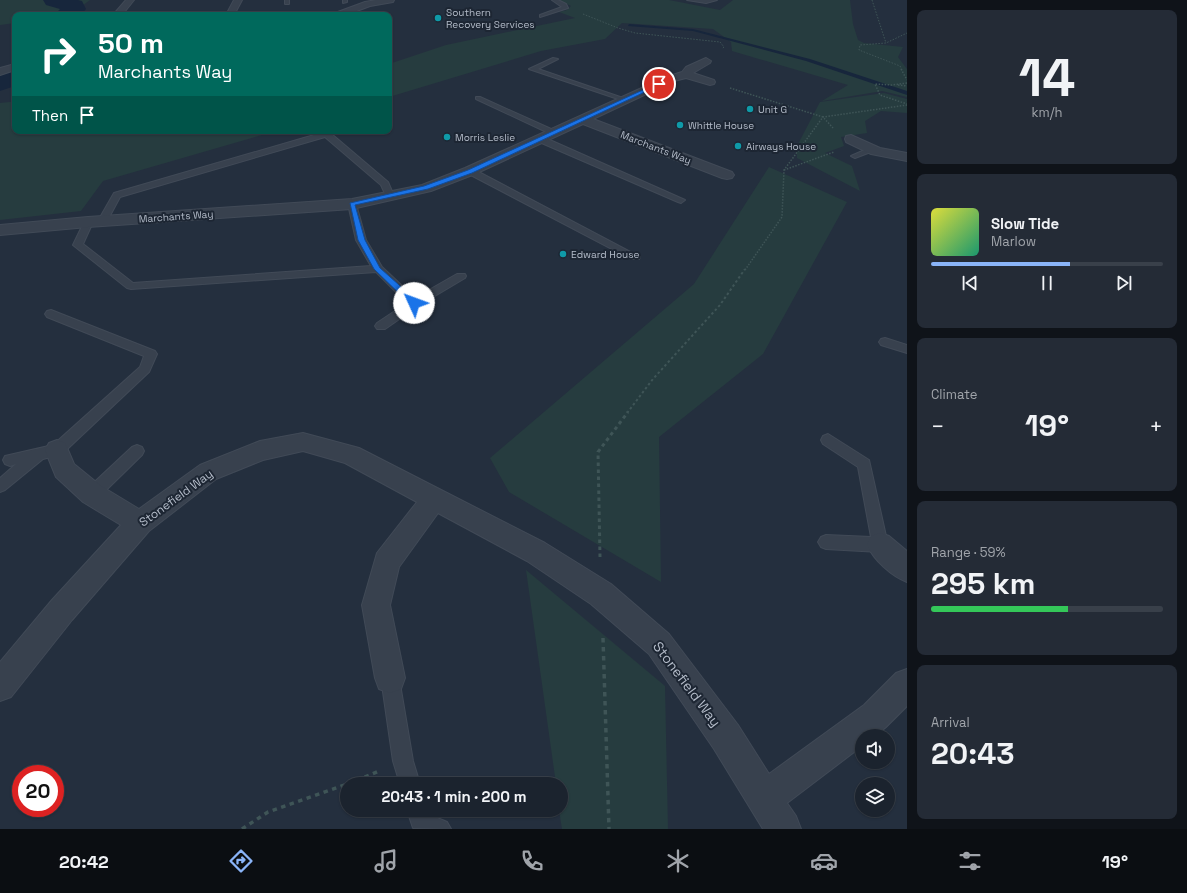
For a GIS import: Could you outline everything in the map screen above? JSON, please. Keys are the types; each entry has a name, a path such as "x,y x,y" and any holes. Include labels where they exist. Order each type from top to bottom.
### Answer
{"street":[{"path":"120,12 130,0"},
{"path":"232,12 238,0"},
{"path":"346,12 368,4 390,0"},
{"name":"Marchants Way","path":"0,230 88,222 352,204 426,188 470,172 556,133 670,79 686,74 690,69 706,61"},
{"path":"0,72 12,68"},
{"path":"686,74 710,82"},
{"name":"Marchants Way","path":"584,120 727,175"},
{"path":"854,140 876,151 907,157"},
{"name":"Stonefield Way","path":"0,686 62,610 140,523 208,472 260,451 303,442 351,455 536,552 601,594 659,644 726,737 783,829"},
{"path":"49,452 64,470 92,494 140,523"},
{"path":"390,678 376,605 387,562 434,498"},
{"path":"880,545 907,569"},
{"path":"764,799 875,716 907,684"}],"lane":[{"path":"542,16 565,8 564,4 554,0"},
{"path":"689,0 706,2 715,0"},
{"path":"555,60 532,69 626,100"},
{"path":"478,98 556,133"},
{"path":"103,221 117,195 317,134"},
{"path":"326,134 385,184 390,196"},
{"path":"540,139 681,200"},
{"path":"855,156 867,151 876,151"},
{"path":"470,172 636,257"},
{"path":"352,204 361,240 378,269 414,303"},
{"path":"88,222 78,245 131,286 378,269"},
{"path":"381,326 414,303 461,276"},
{"path":"0,486 49,452 145,369 151,354 52,314"},
{"path":"885,342 907,349"},
{"path":"826,542 880,545 864,464 828,440"},
{"path":"92,494 137,451"},
{"path":"10,460 49,452"},
{"path":"390,678 403,761 408,777"},
{"path":"419,817 420,821 440,829"}],"path":[{"path":"872,0 886,43"},
{"path":"565,8 623,30 647,34 689,36 720,42 724,48 708,58 706,61"},
{"path":"892,85 907,81 900,66 859,50 860,45 886,43 907,33"},
{"path":"710,82 823,117 907,105"},
{"path":"907,86 875,84 880,95 907,105"},
{"path":"609,829 598,452 653,379 720,305 782,217 784,170 823,117"},
{"path":"784,170 847,148 854,140"},
{"path":"364,777 403,761"},
{"path":"242,829 268,812 340,786"}],"green space":[{"path":"0,0 90,0 73,12 12,12 12,23 0,25"},
{"path":"559,0 669,0 720,10 733,0 850,0 853,24 858,40 864,43 903,47 898,57 907,69 907,97 882,91 822,101 848,85 732,51 731,42 713,29 622,23 605,39 541,51 392,96 392,63 446,45 575,18 559,12 567,10 571,6"},
{"path":"884,93 907,99 907,113 881,111 865,121 867,133 841,137 844,146 825,153 852,166 860,191 797,158 797,146 820,102"},
{"path":"12,102 12,134 266,134 103,181 81,211 0,220 0,103"},
{"path":"769,167 847,202 763,354 659,437 661,582 509,492 490,458 694,284"},
{"path":"526,570 665,686 668,829 562,829 560,817 568,817 568,777 555,777"}],"waterway":[{"path":"54,0 74,6 75,9 70,12"},
{"path":"629,25 693,30 808,60 907,93"},
{"path":"0,82 12,76"}],"place":[{"name":"Southern Recovery Services","path":"438,18"},
{"name":"Unit G","path":"750,109"},
{"name":"Whittle House","path":"680,125"},
{"name":"Morris Leslie","path":"447,137"},
{"name":"Airways House","path":"738,146"},
{"name":"Edward House","path":"563,254"}],"route":[{"path":"414,303 378,269 361,240 352,204 426,188 470,172 659,84"}]}
